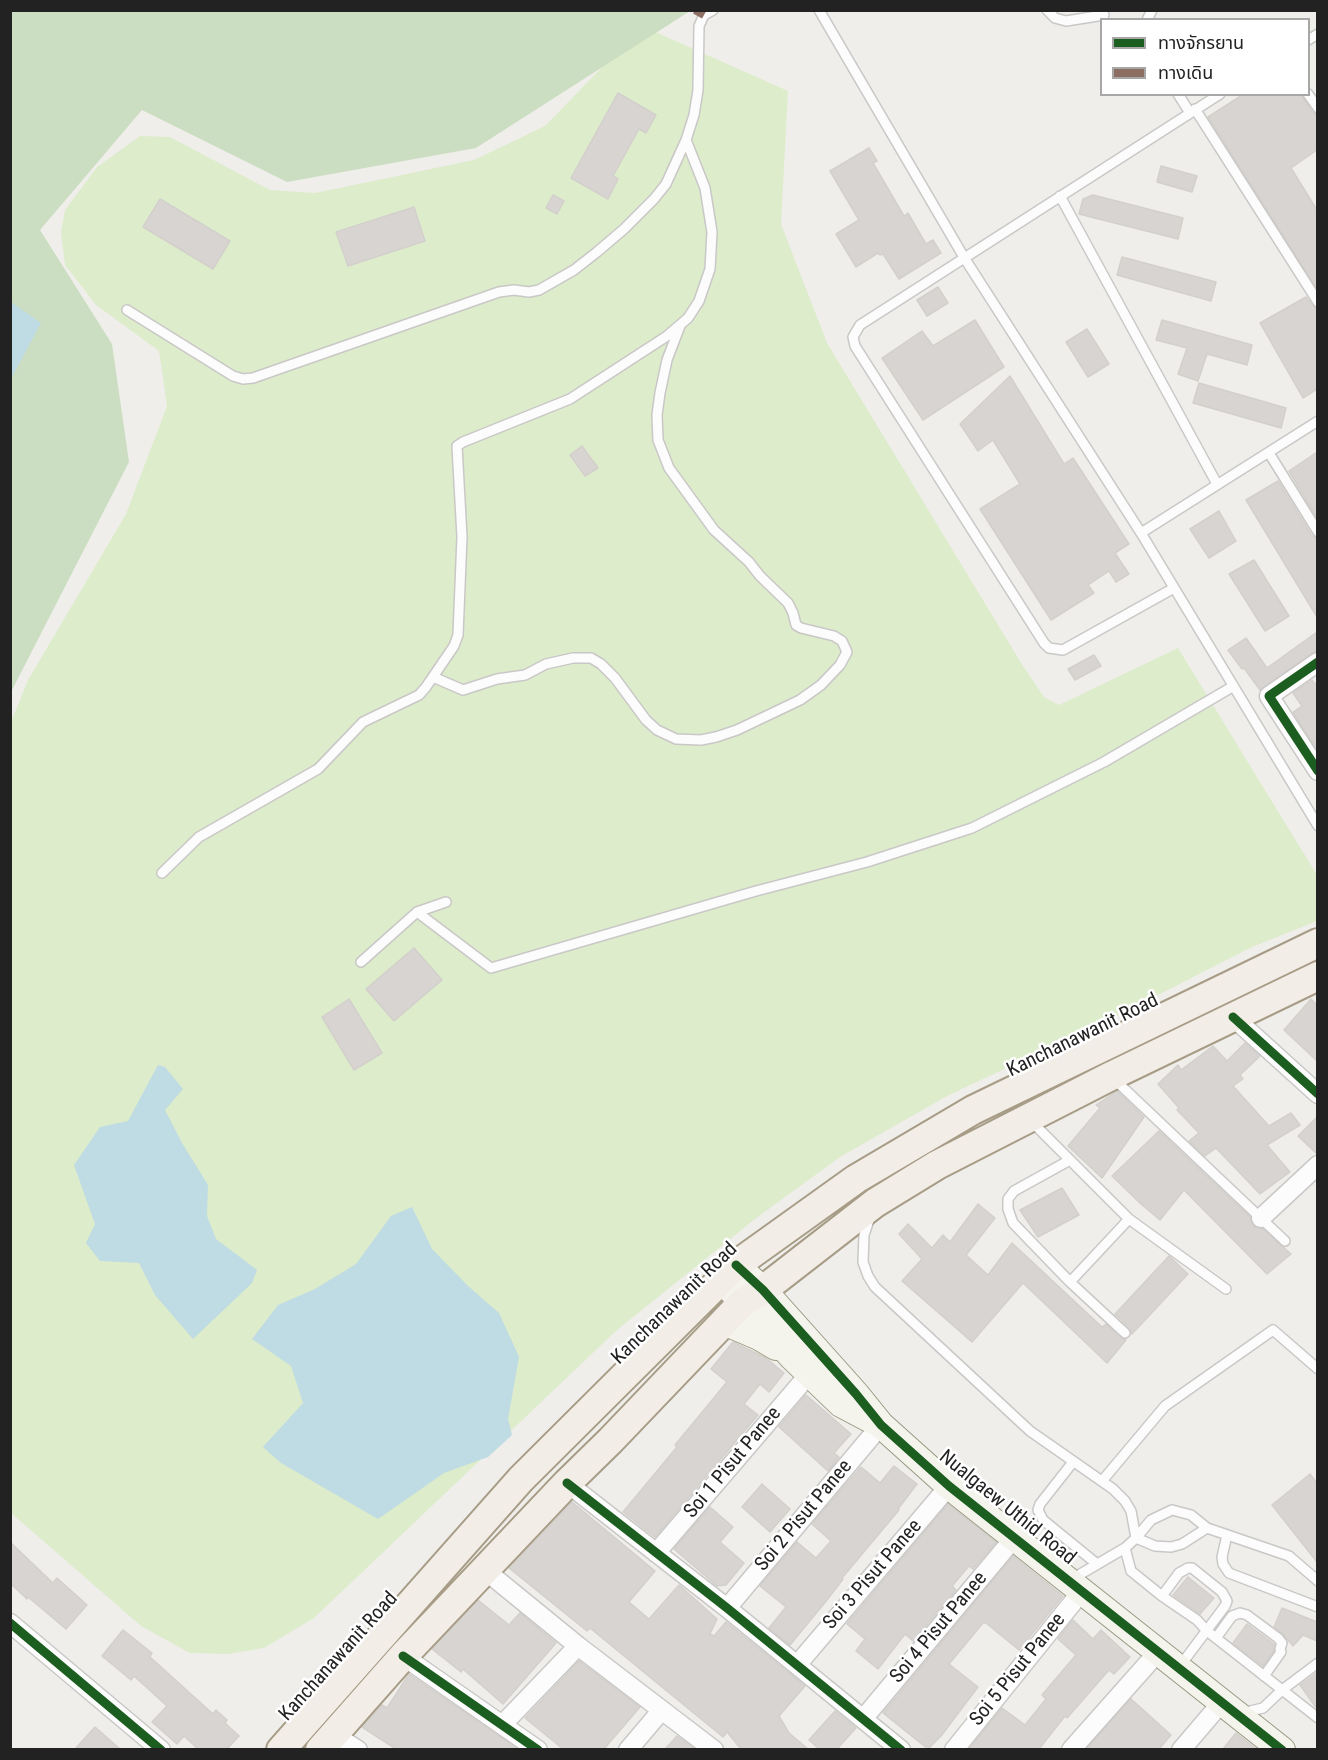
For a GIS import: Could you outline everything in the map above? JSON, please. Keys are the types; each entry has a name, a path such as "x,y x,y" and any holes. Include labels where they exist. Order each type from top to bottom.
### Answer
{"main road":[{"name":"Kanchanawanit Road","path":"281,1749 521,1479 729,1273 856,1179 973,1110 1317,943"},
{"path":"326,1742 567,1483 753,1296 875,1203 937,1166 1111,1076 1317,976"}],"street":[{"path":"1317,662 1269,696 1317,771"},
{"path":"1233,1017 1317,1094"},
{"path":"1261,1218 1317,1165"},
{"path":"790,1322 786,1287 793,1267"},
{"name":"Nualgaew Uthid Road","path":"729,1273 753,1296 790,1322 881,1425 949,1486 1282,1749"},
{"name":"Nualgaew Uthid Road","path":"753,1296 801,1365 841,1404 881,1425"},
{"path":"724,1323 759,1337 801,1365"},
{"name":"Soi 1 Pisut Panee","path":"656,1553 801,1365"},
{"name":"Soi 2 Pisut Panee","path":"727,1608 881,1425"},
{"path":"567,1483 727,1608 901,1749"},
{"name":"Soi 3 Pisut Panee","path":"796,1665 949,1486"},
{"name":"Soi 4 Pisut Panee","path":"863,1719 1014,1538"},
{"path":"486,1570 578,1646 714,1749"},
{"name":"Soi 5 Pisut Panee","path":"954,1749 1075,1586"},
{"path":"10,1623 161,1749"},
{"path":"502,1725 578,1646"},
{"path":"1071,1749 1158,1652"},
{"path":"404,1656 538,1749"},
{"path":"1181,1749 1229,1708"},
{"path":"628,1749 661,1711"},
{"path":"326,1742 358,1749"}],"lane":[{"path":"127,310 233,376 243,379 265,375 498,292 535,292 597,252 624,229 654,199 670,177 694,115 698,90 699,26 704,15 713,10"},
{"path":"819,10 964,259 1141,533 1317,826"},
{"path":"1047,10 1055,18 1066,21 1105,15"},
{"path":"1180,96 1193,111 1317,303"},
{"path":"1199,96 1204,104"},
{"path":"1174,588 1060,650 1049,648 853,340 860,325 1217,96"},
{"path":"162,873 199,837 318,769 363,722 419,695 433,677 454,646 458,635 462,537 457,446 570,399 667,336 694,308 705,288 710,269 711,219 705,188 686,140"},
{"path":"1060,196 1216,484"},
{"path":"433,677 463,690 497,679 525,675 546,664 573,658 588,658 606,668 646,720 657,730 676,739 701,740 737,730 800,700 827,680 843,660 847,652 842,641 834,636 798,627 788,603 749,562 719,535 669,468 658,440 657,415 667,360 681,324"},
{"path":"1141,533 1317,421"},
{"path":"1269,453 1317,532"},
{"path":"417,912 491,968 756,891 867,862 972,828 1104,762 1232,687"},
{"path":"361,962 417,912 446,902"},
{"path":"1111,1076 1285,1240"},
{"path":"1028,1119 1129,1219 1226,1289"},
{"path":"1070,1160 1014,1191 1008,1199 1008,1209 1013,1223 1070,1282 1125,1333"},
{"path":"875,1203 864,1234 863,1247 863,1262 875,1287 1030,1431 1102,1481 1125,1501 1131,1511 1136,1538"},
{"path":"1070,1282 1129,1219"},
{"path":"1102,1481 1165,1406 1273,1330 1317,1369"},
{"path":"1073,1462 1040,1504 1038,1510 1043,1520 1097,1564"},
{"path":"1075,1586 1097,1564 1125,1548 1151,1520 1172,1510 1191,1515 1207,1528 1289,1556 1317,1581"},
{"path":"1136,1538 1155,1546 1171,1547 1182,1544 1207,1528"},
{"path":"1227,1534 1222,1557 1223,1564 1229,1573 1317,1607"},
{"path":"1125,1548 1131,1571 1197,1620 1207,1631 1317,1718"},
{"path":"1162,1596 1179,1573 1192,1568 1222,1592 1227,1601 1179,1668"},
{"path":"1216,1638 1232,1616 1240,1613 1247,1615 1278,1638 1282,1643 1281,1653 1264,1676"},
{"path":"1229,1708 1248,1713 1263,1708 1317,1663"}],"green space":[{"path":"11,11 690,11 476,148 287,182 142,110 40,230 112,344 129,462 11,692"},
{"path":"642,26 788,91 781,224 827,343 1044,697 1059,705 1178,648 1317,875 1317,921 1252,947 1107,1021 949,1095 840,1157 755,1219 617,1330 314,1618 264,1648 228,1654 190,1653 141,1626 11,1513 11,722 28,680 126,514 167,406 159,351 96,305 65,265 61,232 65,210 97,167 140,136 170,137 270,190 315,193 474,160 545,126"}],"water":[{"path":"11,302 41,323 11,379"},
{"path":"158,1065 165,1067 183,1089 165,1110 208,1185 207,1216 216,1239 257,1270 252,1283 193,1339 155,1295 139,1263 100,1261 86,1243 95,1224 74,1165 100,1127 128,1121"},
{"path":"412,1207 432,1249 468,1286 499,1313 519,1357 508,1419 512,1435 488,1457 444,1473 378,1519 281,1463 263,1447 303,1403 291,1366 252,1339 278,1305 315,1289 356,1264 391,1216"}],"building":[{"path":"618,93 656,115 646,133 639,129 613,176 618,179 608,199 571,178"},
{"path":"1241,96 1302,96 1312,112 1317,115 1317,150 1291,168 1317,210 1317,289 1208,117"},
{"path":"869,148 877,161 873,163 904,216 908,213 926,244 933,240 941,253 899,279 883,254 878,253 856,267 836,234 859,220 830,171"},
{"path":"1161,166 1197,176 1192,192 1157,182"},
{"path":"553,195 564,201 557,214 546,208"},
{"path":"1093,195 1183,218 1178,239 1079,214 1083,199"},
{"path":"160,199 230,241 213,269 143,227"},
{"path":"414,207 425,241 348,266 336,232"},
{"path":"1122,257 1216,282 1211,301 1117,275"},
{"path":"938,287 948,303 927,316 917,300"},
{"path":"1306,297 1317,309 1317,389 1303,398 1260,323"},
{"path":"975,320 1004,367 923,420 882,358 922,331 933,346"},
{"path":"1162,320 1252,345 1247,365 1207,354 1198,381 1178,374 1187,348 1156,340"},
{"path":"1087,329 1109,364 1088,377 1066,342"},
{"path":"1010,376 1064,464 1073,458 1129,544 1115,553 1129,574 1116,582 1109,571 1088,585 1094,593 1051,620 980,509 1020,484 993,440 978,451 960,424"},
{"path":"1199,383 1286,408 1281,428 1193,403"},
{"path":"582,446 598,468 585,476 570,455"},
{"path":"1317,452 1317,518 1289,471"},
{"path":"1278,481 1312,536 1317,539 1317,617 1246,500"},
{"path":"1219,511 1236,541 1209,558 1190,529"},
{"path":"1254,560 1289,616 1265,631 1229,574"},
{"path":"1317,632 1317,651 1260,690 1228,650 1246,638 1267,668"},
{"path":"1094,655 1101,666 1075,680 1068,669"},
{"path":"1312,680 1317,686 1317,750 1293,712 1302,706 1293,693"},
{"path":"414,948 442,980 394,1021 366,989"},
{"path":"349,999 382,1053 354,1070 322,1017"},
{"path":"1311,999 1317,1005 1317,1061 1284,1030"},
{"path":"1245,1043 1260,1056 1240,1075 1243,1079 1233,1086 1269,1126 1291,1113 1300,1125 1267,1145 1290,1172 1260,1194 1216,1148 1205,1156 1189,1141 1199,1133 1177,1110 1179,1108 1158,1084 1178,1065 1181,1070 1213,1046 1227,1061"},
{"path":"1117,1091 1144,1117 1102,1178 1068,1146 1100,1108 1096,1105"},
{"path":"1317,1117 1317,1154 1298,1136"},
{"path":"1159,1131 1250,1217 1253,1226 1263,1229 1291,1254 1267,1274 1184,1190 1160,1220 1141,1204 1112,1176"},
{"path":"1062,1188 1079,1215 1038,1237 1020,1210"},
{"path":"978,1204 995,1218 966,1255 988,1275 1012,1243 1102,1327 1106,1324 1120,1338 1126,1340 1107,1363 1023,1283 972,1342 902,1281 922,1259 899,1234 908,1224 932,1248 943,1235 950,1242"},
{"path":"1169,1256 1188,1274 1132,1334 1130,1328 1115,1314"},
{"path":"733,1342 766,1358 784,1373 769,1392 760,1384 744,1404 758,1415 655,1537 623,1512 727,1382 711,1369"},
{"path":"806,1395 851,1434 834,1453 839,1457 828,1471 779,1427"},
{"path":"894,1466 917,1484 899,1510 790,1645 769,1628 786,1607 760,1586 797,1542 816,1558 831,1541 812,1524 861,1467 880,1483"},
{"path":"1310,1474 1317,1483 1317,1562 1272,1505"},
{"path":"762,1484 790,1509 770,1532 742,1507"},
{"path":"572,1502 655,1571 629,1602 649,1619 679,1585 717,1619 710,1634 714,1636 726,1622 805,1686 779,1716 789,1733 808,1749 741,1749 727,1732 723,1737 590,1628 587,1631 509,1568"},
{"path":"948,1504 996,1542 973,1569 969,1566 952,1586 956,1590 913,1641 905,1634 878,1669 856,1651 865,1639 847,1624"},
{"path":"710,1507 733,1527 720,1542 744,1563 726,1585 717,1586 674,1549"},
{"path":"10,1542 53,1583 57,1578 87,1605 66,1629 10,1583"},
{"path":"1013,1556 1063,1596 1019,1650 986,1623 983,1623 949,1664 978,1687 941,1736 928,1749 883,1713"},
{"path":"1188,1577 1214,1598 1200,1614 1173,1595"},
{"path":"478,1600 509,1625 520,1613 556,1643 503,1704 463,1669 461,1672 432,1649"},
{"path":"1282,1608 1317,1622 1317,1641 1303,1635 1293,1646 1274,1627"},
{"path":"1073,1620 1093,1639 1101,1630 1130,1657 1114,1674 1109,1670 1067,1718 1065,1716 1039,1749 969,1749 1002,1708 1025,1725 1046,1699 1042,1695 1076,1655 1058,1639"},
{"path":"1247,1624 1274,1644 1274,1651 1263,1666 1233,1643"},
{"path":"123,1630 152,1653 150,1657 213,1714 216,1710 227,1720 225,1723 239,1736 227,1749 198,1749 184,1736 177,1744 152,1722 167,1706 134,1676 131,1680 102,1656"},
{"path":"579,1661 640,1707 604,1749 563,1749 525,1718"},
{"path":"1317,1673 1317,1709 1300,1685"},
{"path":"409,1674 518,1749 396,1749 362,1727 382,1705 387,1708"},
{"path":"1131,1699 1171,1735 1159,1749 1086,1749"},
{"path":"835,1711 856,1728 837,1749 819,1749 809,1740"},
{"path":"95,1727 120,1749 75,1749"},
{"path":"1236,1733 1256,1749 1223,1749"},
{"path":"677,1736 695,1749 665,1749"}],"marked path":[{"path":"695,10 704,15"}],"cycle path":[{"path":"1318,662 1269,696 1318,771"},
{"path":"1233,1017 1318,1094"},
{"path":"736,1265 763,1290 881,1425 949,1486 1282,1750"},
{"path":"567,1483 727,1608 901,1750"},
{"path":"10,1623 161,1750"},
{"path":"403,1656 538,1750"}]}
